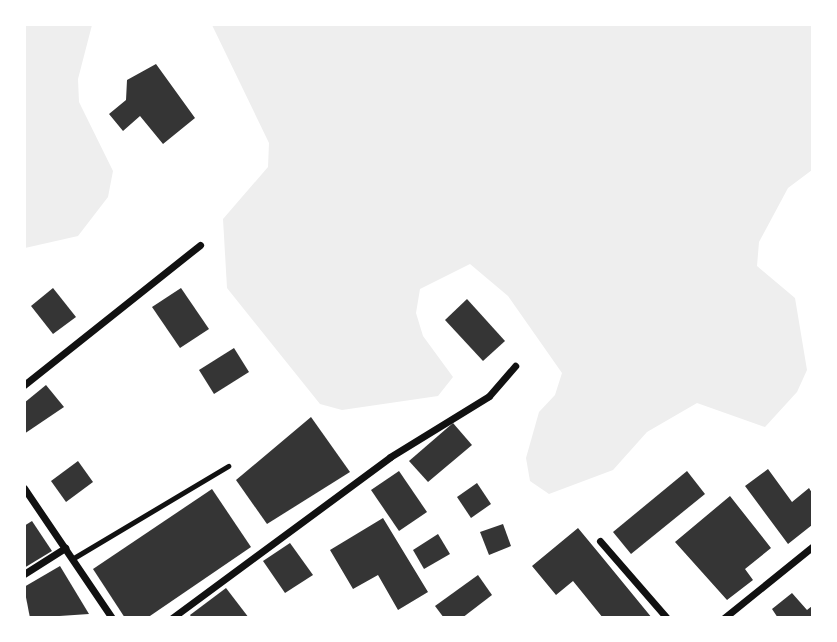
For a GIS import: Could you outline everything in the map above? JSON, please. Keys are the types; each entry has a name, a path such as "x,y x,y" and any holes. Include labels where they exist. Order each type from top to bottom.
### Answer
{"street":[{"path":"24,385 200,245"},
{"path":"172,618 390,457 489,396 515,366"},
{"path":"24,488 112,618"},
{"path":"600,541 667,618"},
{"path":"724,618 813,547"},
{"path":"24,574 65,548"}],"lane":[{"path":"72,559 228,466"}],"shaded area":[{"path":"25,24 92,25 78,79 79,102 113,171 108,197 78,236 25,248"},
{"path":"212,25 812,25 812,170 788,188 759,242 757,266 795,298 807,370 797,392 765,427 697,403 647,432 613,470 549,494 530,481 526,458 539,412 555,395 562,373 508,296 470,264 420,289 416,313 423,336 453,377 438,396 342,410 320,404 227,288 223,219 268,167 269,143"}],"building":[{"path":"156,64 195,118 163,144 140,116 123,131 109,114 126,100 127,80"},
{"path":"53,288 76,317 53,334 31,306"},
{"path":"181,288 209,329 180,348 152,307"},
{"path":"467,299 505,341 483,361 445,320"},
{"path":"234,348 249,372 214,394 199,370"},
{"path":"46,385 64,407 24,434 24,403"},
{"path":"311,417 350,472 267,524 236,480"},
{"path":"453,423 472,445 428,482 409,461"},
{"path":"78,461 93,482 66,502 51,481"},
{"path":"768,469 792,502 809,488 812,493 812,525 788,544 745,486"},
{"path":"399,471 427,512 399,531 371,490"},
{"path":"687,471 705,494 631,554 613,532"},
{"path":"477,483 491,504 471,518 457,497"},
{"path":"212,489 251,547 147,618 125,618 93,569"},
{"path":"730,496 771,548 745,569 753,580 727,600 675,542"},
{"path":"383,518 428,592 398,610 378,575 353,589 330,550"},
{"path":"32,521 52,551 24,568 24,526"},
{"path":"503,524 511,546 489,555 480,532"},
{"path":"578,528 652,618 603,618 573,581 556,595 532,566"},
{"path":"438,534 450,554 424,569 413,550"},
{"path":"290,543 313,575 285,593 263,561"},
{"path":"60,566 89,614 30,618 24,587"},
{"path":"478,575 492,595 462,618 444,618 435,606"},
{"path":"226,588 249,618 192,618 190,615"},
{"path":"792,593 807,610 812,606 812,618 778,618 772,609"}]}
